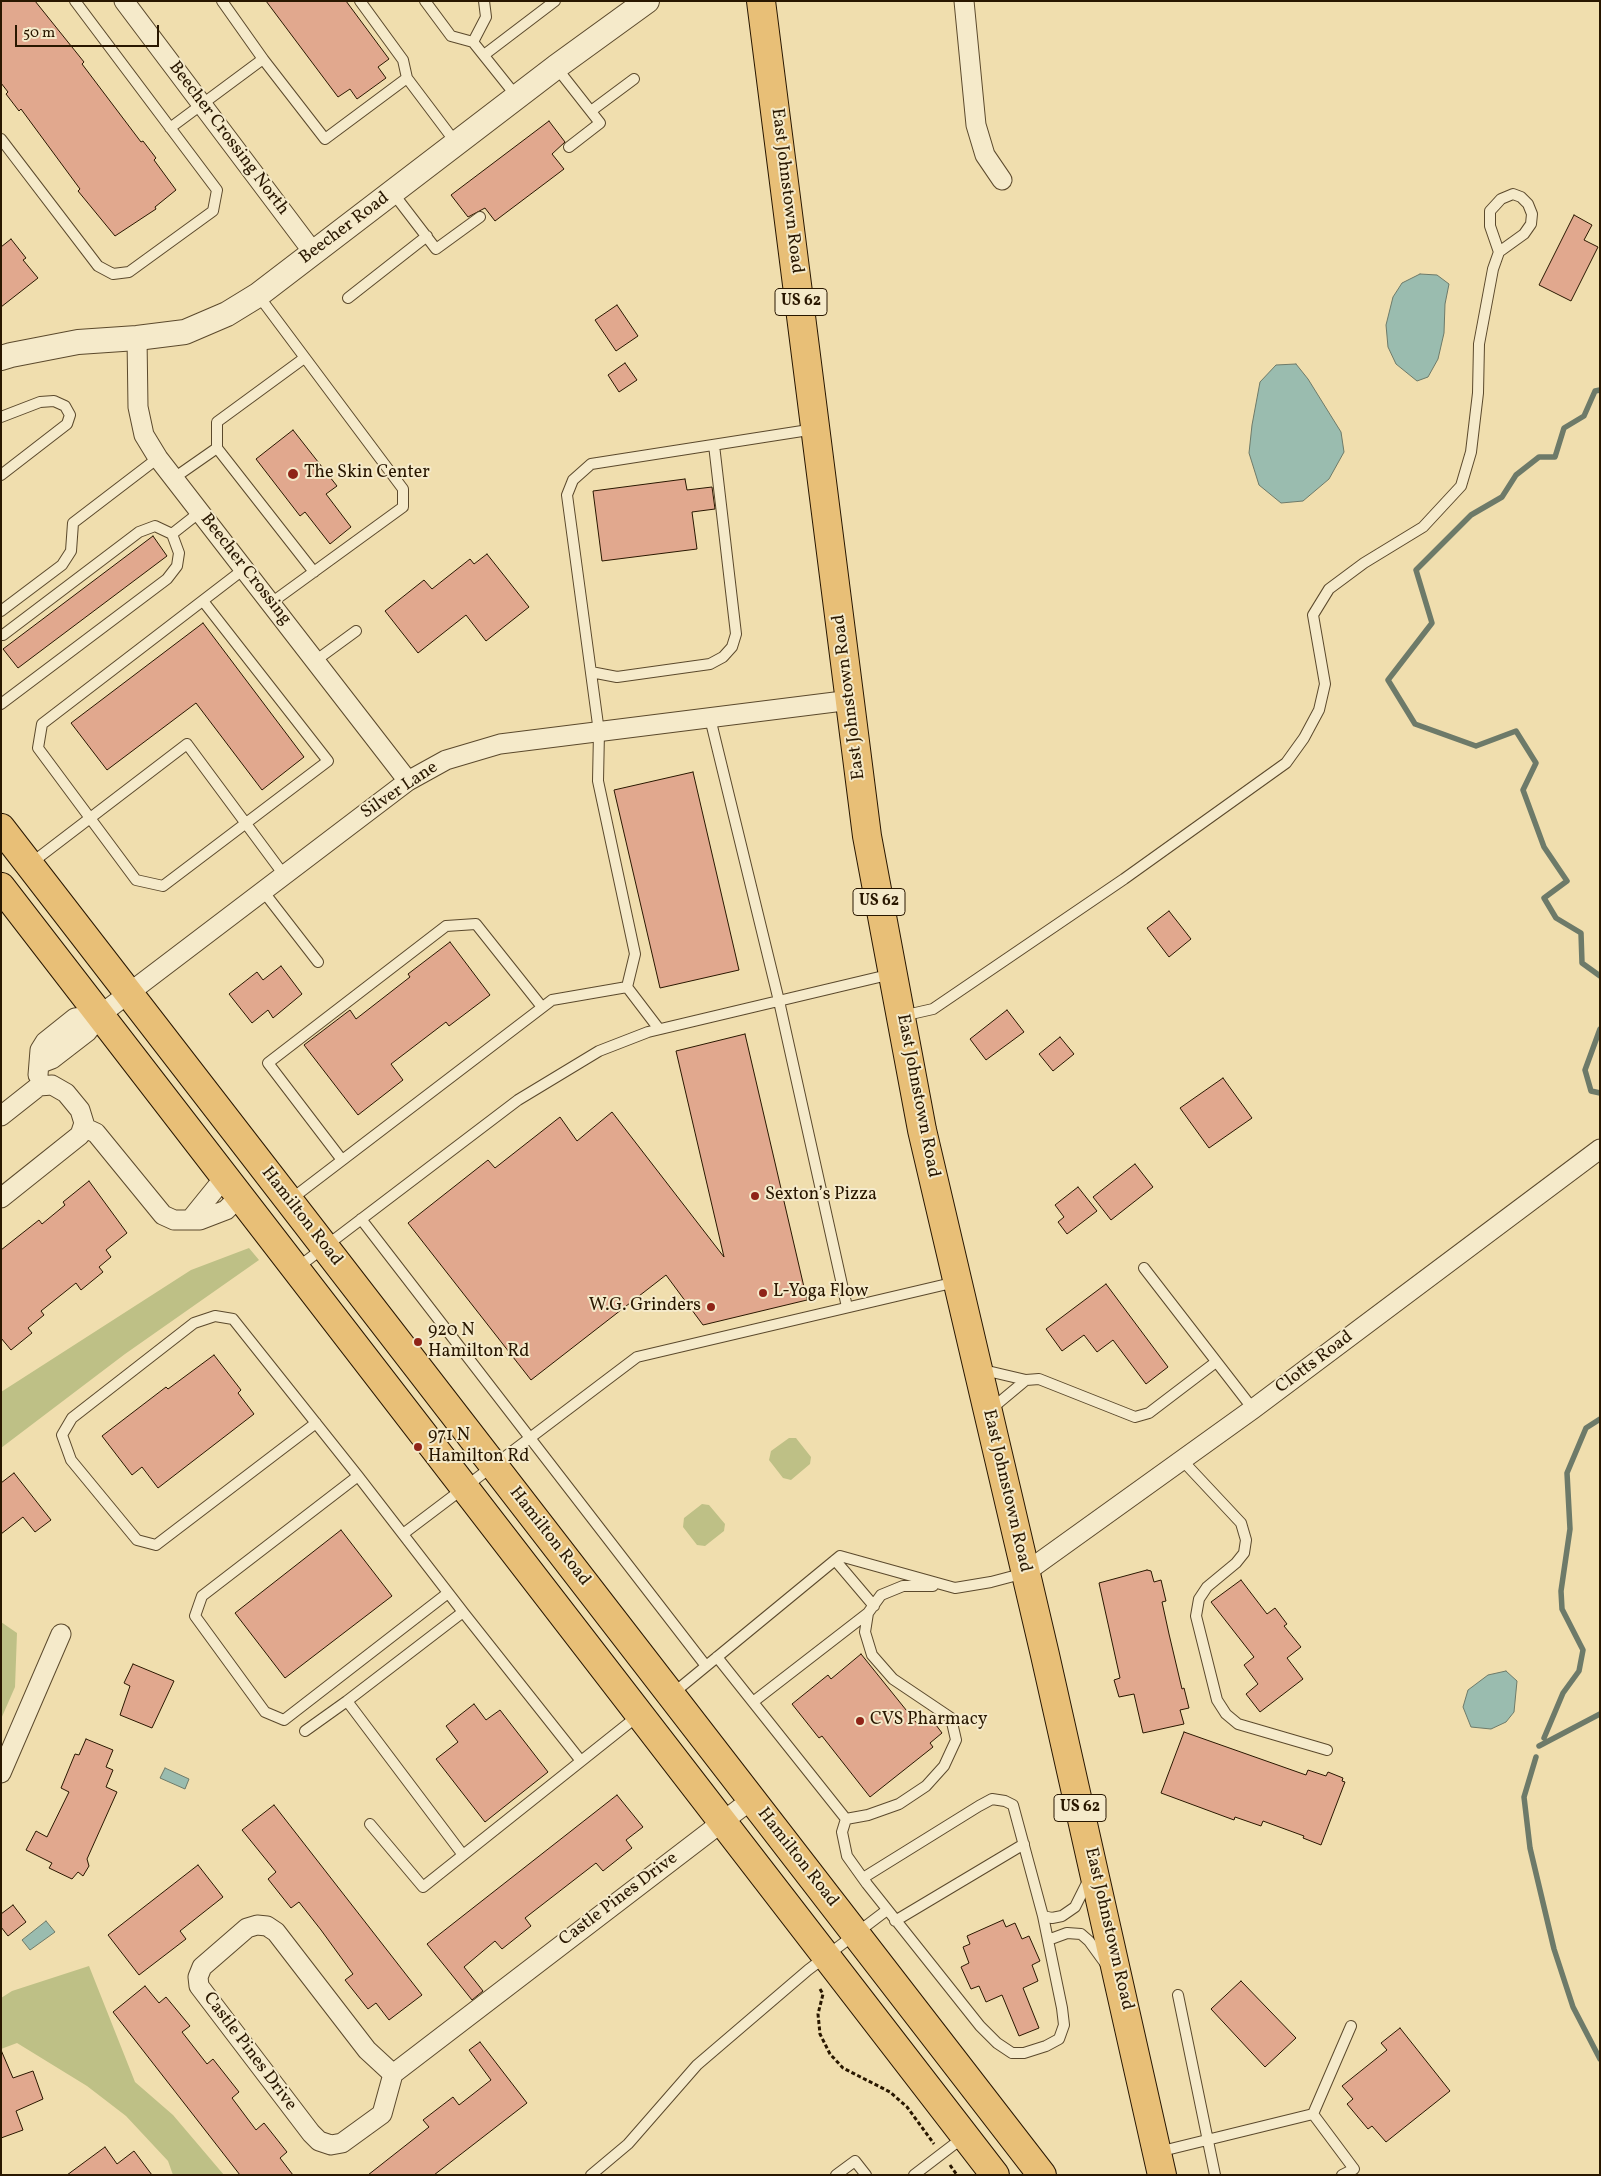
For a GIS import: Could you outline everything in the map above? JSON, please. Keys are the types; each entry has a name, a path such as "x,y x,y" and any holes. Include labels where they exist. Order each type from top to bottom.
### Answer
{"main road":[{"name":"East Johnstown Road","path":"761,1 817,428 867,836 922,1130 1094,1866 1121,1986 1156,2162"},
{"name":"Hamilton Road","path":"1,828 1042,2175"},
{"name":"Hamilton Road","path":"1,887 995,2175"}],"street":[{"name":"Beecher Crossing North","path":"124,1 313,252"},
{"name":"Beecher Road","path":"1,358 11,354 78,342 138,338 185,332 227,314 258,295 647,1"},
{"path":"964,1 976,125 984,155 1002,180"},
{"name":"Beecher Crossing","path":"138,338 138,407 144,435 158,458 408,781"},
{"name":"Silver Lane","path":"100,1015 408,781 446,760 500,744 851,700"},
{"path":"39,1086 37,1078 40,1050 45,1042 75,1018 100,1015"},
{"path":"1,1116 39,1086 52,1085 66,1093 80,1110 84,1123 80,1135 66,1148 1,1198"},
{"path":"83,1127 96,1133 163,1215 174,1220 190,1220 232,1187"},
{"name":"Clotts Road","path":"1026,1572 1253,1409 1600,1149"},
{"path":"1,1773 61,1634"},
{"name":"Castle Pines Drive","path":"393,2074 367,2050 276,1932 267,1926 257,1925 246,1928 202,1967 198,1977 199,1986 311,2133 319,2141 330,2145 342,2143 382,2114 393,2074 722,1821 752,1800"}],"lane":[{"path":"1,139 98,266 113,274 129,272 213,211 217,190 75,1"},
{"path":"222,1 263,59 324,139 407,78"},
{"path":"360,1 403,60 407,78 457,144"},
{"path":"424,1 451,36 474,42 518,98"},
{"path":"474,42 486,17 484,1"},
{"path":"484,55 555,1"},
{"path":"170,128 263,59"},
{"path":"556,68 600,123 570,147"},
{"path":"591,111 634,79"},
{"path":"393,193 436,249 480,217"},
{"path":"901,1016 933,1009 1124,879 1286,763 1304,738 1319,710 1325,684 1313,615 1329,589 1364,562 1423,527 1461,486 1471,452 1478,393 1479,344 1493,269 1499,252 1524,234 1531,224 1532,214 1528,204 1512,194 1501,199 1490,211 1490,226 1499,252"},
{"path":"348,298 426,236"},
{"path":"258,295 303,359 403,489 403,507 271,603"},
{"path":"303,359 217,422 217,448 314,572"},
{"path":"1,417 40,402 54,400 65,406 70,415 67,424 1,475"},
{"path":"627,987 635,954 598,780 599,732 567,495 573,480 591,464 817,428"},
{"path":"591,672 617,677 710,664 723,657 732,647 736,634 714,445"},
{"path":"174,478 217,448"},
{"path":"1,611 62,564 71,551 73,523 158,458"},
{"path":"172,534 200,512"},
{"path":"1,704 167,579 177,566 179,553 172,534 155,526 139,532 3,635"},
{"path":"203,601 328,761 163,886 136,880 38,748 42,724 244,569"},
{"path":"315,661 356,631"},
{"path":"710,718 779,1001 847,1307"},
{"path":"29,864 187,744 284,876"},
{"path":"263,891 318,962"},
{"path":"342,1160 268,1063 446,926 476,924 542,1007"},
{"path":"295,1270 518,1100 599,1051 659,1030 893,974"},
{"path":"289,1201 552,1000 627,987"},
{"path":"627,987 659,1030"},
{"path":"361,1218 528,1438 706,1666"},
{"path":"1144,1268 1253,1409"},
{"path":"403,1534 493,1464 637,1357 957,1282"},
{"path":"316,1423 156,1545 138,1540 71,1460 62,1435 72,1418 186,1328 194,1323 215,1316 233,1319 316,1423 358,1476 581,1761"},
{"path":"978,1369 1026,1380 1039,1379 1135,1417 1149,1413 1216,1362"},
{"path":"987,1412 1026,1380"},
{"path":"1182,1460 1241,1523 1246,1540 1244,1552 1236,1563 1207,1588 1199,1599 1196,1616 1216,1700 1226,1714 1238,1724 1327,1750"},
{"path":"358,1476 202,1596 195,1616 265,1712 284,1720 448,1593"},
{"path":"671,1695 840,1556 955,1588 991,1582 1026,1572"},
{"path":"835,1560 871,1610 866,1632 872,1655 892,1680 951,1718 956,1740 944,1766 926,1786 899,1804 868,1815 846,1819"},
{"path":"753,1702 871,1610 881,1595 903,1586 943,1585"},
{"path":"305,1731 463,1612"},
{"path":"717,1656 846,1819"},
{"path":"347,1701 464,1855"},
{"path":"370,1824 423,1887 640,1715"},
{"path":"846,1819 842,1832 847,1856 863,1878 895,1921 996,2043 1012,2053 1024,2053 1046,2046 1059,2039 1064,2025 1048,1940 1013,1805 1005,1801 992,1799 863,1878"},
{"path":"895,1921 1024,1844"},
{"path":"1043,1916 1057,1917 1075,1907 1084,1892 1094,1866"},
{"path":"591,2175 628,2144 697,2065 826,1956 887,1910"},
{"path":"1048,1940 1067,1933 1081,1934 1089,1941 1121,1986"},
{"path":"1178,1995 1215,2175"},
{"path":"1313,2114 1351,2026"},
{"path":"1156,2162 1208,2138 1313,2114"},
{"path":"1313,2114 1354,2169 1342,2175"},
{"path":"914,2175 965,2136"},
{"path":"836,2175 855,2161 866,2175"}],"green space":[{"path":"249,1248 259,1260 125,1354 1,1448 1,1392 191,1270"},
{"path":"789,1438 796,1438 811,1457 810,1464 791,1480 783,1478 769,1460 771,1451"},
{"path":"702,1504 709,1505 725,1524 724,1531 705,1546 697,1545 683,1527 684,1518"},
{"path":"1,1622 17,1633 15,1687 1,1719"},
{"path":"89,1966 135,2082 173,2115 224,2175 173,2175 168,2161 126,2116 87,2086 17,2043 1,2049 1,1998 12,1991"}],"shaded area":[{"path":"1420,274 1437,275 1449,284 1445,304 1444,333 1438,359 1428,377 1417,381 1396,364 1388,347 1386,325 1393,297 1402,283"},
{"path":"1296,364 1308,379 1341,432 1344,452 1329,479 1303,501 1281,503 1259,485 1249,453 1252,425 1260,382 1276,365"},
{"path":"1506,1671 1517,1681 1514,1712 1506,1722 1491,1729 1471,1727 1463,1707 1468,1690 1488,1675"},
{"path":"165,1768 189,1779 185,1789 160,1778"},
{"path":"46,1921 55,1932 30,1950 22,1940"}],"building":[{"path":"1,1 35,1 84,62 82,64 141,142 143,141 156,158 154,160 176,190 155,207 156,209 115,236 78,191 80,189 21,109 19,111 6,94 8,92 1,83"},
{"path":"266,1 346,1 389,59 378,67 386,78 357,99 350,89 338,97"},
{"path":"549,121 565,142 552,154 564,169 495,221 485,208 468,217 451,195"},
{"path":"1574,215 1592,225 1584,240 1598,247 1571,301 1539,285"},
{"path":"11,239 26,258 23,260 38,278 1,307 1,247"},
{"path":"617,305 638,336 616,351 595,320"},
{"path":"625,363 637,380 619,392 608,375"},
{"path":"293,430 337,486 326,494 351,527 330,544 305,512 300,516 256,459"},
{"path":"685,479 687,490 712,487 715,509 692,512 697,549 602,561 593,491"},
{"path":"153,536 167,556 18,668 3,649"},
{"path":"487,554 529,607 486,641 466,615 418,653 385,611 424,580 432,589 470,559 474,564"},
{"path":"203,623 304,757 262,790 196,703 107,770 71,723"},
{"path":"693,772 739,970 660,988 614,790"},
{"path":"1169,911 1191,939 1169,957 1147,928"},
{"path":"450,942 490,995 449,1026 446,1022 391,1064 403,1080 358,1115 304,1045 350,1010 356,1019 410,977 408,974"},
{"path":"281,966 302,994 273,1018 268,1010 252,1023 229,994 257,972 263,980"},
{"path":"1007,1010 1024,1032 986,1060 970,1039"},
{"path":"745,1034 807,1300 703,1325 666,1275 531,1380 408,1223 488,1160 495,1168 560,1117 577,1141 612,1112 724,1257 676,1051"},
{"path":"1060,1037 1074,1054 1053,1071 1039,1054"},
{"path":"1223,1078 1252,1118 1209,1148 1180,1108"},
{"path":"1135,1164 1153,1187 1111,1220 1093,1197"},
{"path":"89,1181 127,1233 106,1250 111,1257 99,1267 103,1272 81,1290 76,1283 41,1311 44,1315 28,1328 32,1333 11,1350 1,1338 1,1250 39,1220 42,1224 65,1205 63,1202"},
{"path":"1078,1187 1097,1211 1067,1234 1058,1222 1064,1217 1055,1205"},
{"path":"1106,1284 1168,1367 1146,1384 1113,1340 1097,1352 1084,1335 1062,1351 1046,1329"},
{"path":"214,1355 241,1390 238,1393 254,1414 158,1488 142,1467 132,1475 102,1436 166,1387 168,1389"},
{"path":"14,1473 51,1520 35,1532 23,1517 1,1534 1,1483"},
{"path":"341,1530 392,1596 285,1678 235,1613"},
{"path":"1147,1570 1151,1571 1154,1582 1161,1580 1166,1601 1162,1602 1169,1634 1182,1689 1184,1688 1189,1708 1180,1710 1184,1724 1143,1733 1134,1694 1119,1697 1114,1680 1120,1678 1099,1583"},
{"path":"1241,1580 1267,1614 1275,1608 1287,1624 1284,1626 1301,1647 1287,1658 1303,1679 1260,1712 1246,1694 1258,1684 1244,1665 1254,1657 1211,1602"},
{"name":"CVS Pharmacy","path":"861,1654 919,1726 930,1717 942,1733 930,1743 933,1747 870,1797 822,1736 819,1738 792,1704 828,1675 831,1679"},
{"path":"133,1664 174,1681 152,1728 120,1715 130,1686 124,1683"},
{"path":"474,1704 486,1720 500,1710 548,1772 485,1822 436,1759 458,1742 446,1726"},
{"path":"1184,1732 1306,1775 1308,1770 1326,1776 1328,1772 1343,1778 1342,1781 1345,1782 1321,1845 1303,1838 1304,1836 1263,1821 1261,1826 1235,1817 1234,1820 1161,1793"},
{"path":"86,1739 113,1750 106,1767 113,1770 106,1787 117,1792 87,1859 89,1866 83,1876 78,1872 72,1879 49,1868 52,1863 26,1850 36,1831 47,1837 69,1792 61,1788 75,1754 79,1755"},
{"path":"617,1795 643,1827 626,1840 632,1848 603,1871 596,1863 525,1918 531,1926 502,1949 495,1941 464,1967 483,1991 472,2000 427,1944"},
{"path":"274,1805 422,1995 389,2020 376,2003 368,2009 345,1980 353,1974 321,1930 299,1902 291,1908 268,1879 276,1872 242,1830"},
{"path":"198,1865 223,1897 180,1931 186,1939 139,1975 108,1935"},
{"path":"13,1905 26,1922 8,1936 1,1927 1,1914"},
{"path":"1003,1920 1006,1927 1015,1923 1022,1939 1029,1936 1040,1961 1032,1965 1038,1981 1023,1988 1039,2028 1019,2036 1002,1995 986,2002 979,1986 971,1989 961,1967 969,1963 963,1947 970,1944 967,1936"},
{"path":"1241,1981 1296,2038 1265,2067 1211,2009"},
{"path":"145,1986 159,2003 166,1997 190,2026 182,2032 207,2064 213,2059 239,2092 232,2098 256,2130 264,2123 287,2152 280,2158 293,2175 240,2175 113,2012"},
{"path":"1400,2028 1450,2091 1386,2142 1372,2126 1368,2129 1347,2104 1353,2099 1342,2086 1387,2050 1381,2043"},
{"path":"480,2042 527,2103 434,2175 368,2175 429,2127 423,2120 453,2097 459,2105 491,2080 469,2050"},
{"path":"1,2050 13,2078 33,2071 43,2099 16,2111 23,2130 1,2138"},
{"path":"105,2147 117,2164 134,2151 152,2175 67,2175"}],"waterway":[{"path":"1600,390 1595,391 1584,416 1564,428 1555,457 1539,457 1516,475 1502,497 1471,515 1416,570 1432,623 1388,680 1415,724 1476,746 1516,731 1536,763 1523,790 1544,847 1567,881 1544,898 1556,918 1581,933 1582,963 1600,976"},
{"path":"1600,1029 1585,1070 1591,1091 1600,1093"},
{"path":"1544,1738 1563,1693 1579,1671 1583,1650 1562,1609 1561,1591 1570,1529 1567,1473 1586,1428 1600,1419"},
{"path":"1539,1746 1600,1714"},
{"path":"1536,1757 1524,1797 1530,1848 1554,1949 1573,2007 1600,2059"}],"place":[{"name":"The Skin Center","path":"293,474"},
{"name":"Sexton’s Pizza","path":"755,1196"},
{"name":"L-Yoga Flow","path":"763,1293"},
{"name":"W.G. Grinders","path":"711,1307"},
{"name":"920 N Hamilton Rd","path":"418,1342"},
{"name":"971 N Hamilton Rd","path":"418,1447"},
{"name":"CVS Pharmacy","path":"860,1721"}]}
